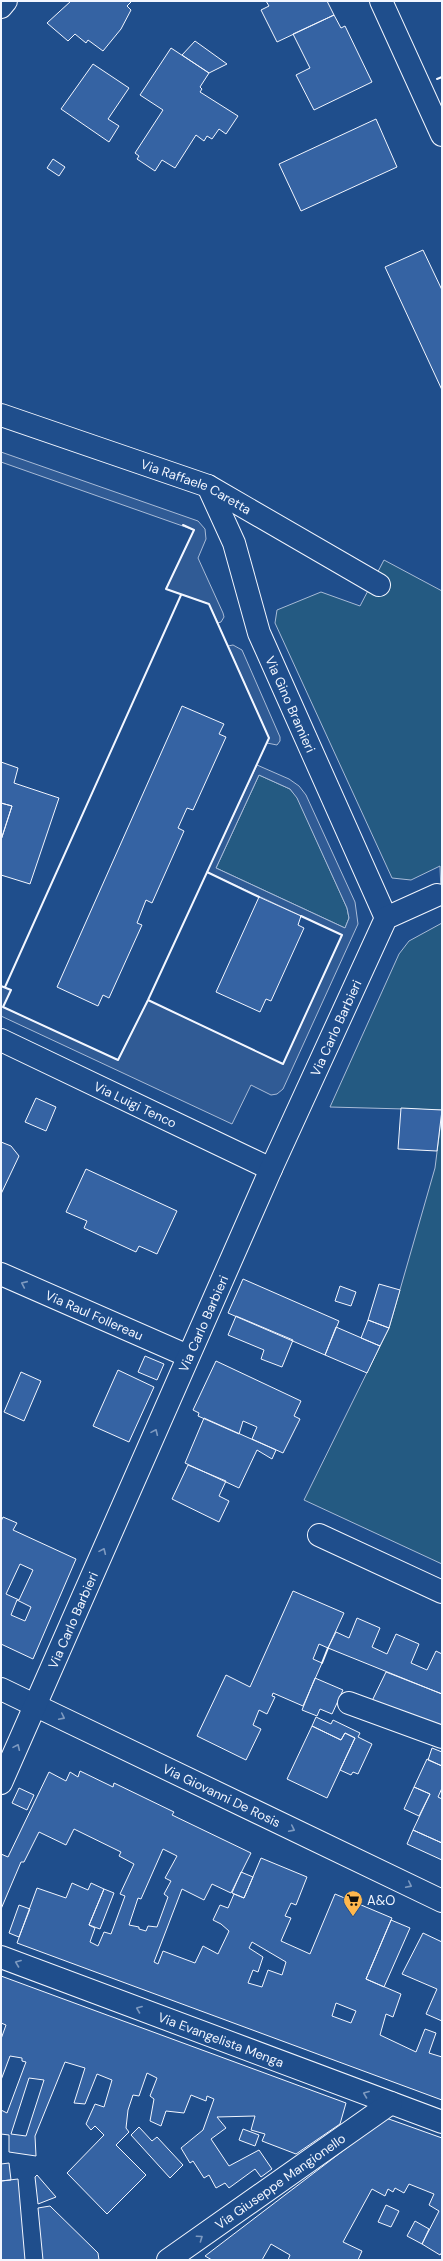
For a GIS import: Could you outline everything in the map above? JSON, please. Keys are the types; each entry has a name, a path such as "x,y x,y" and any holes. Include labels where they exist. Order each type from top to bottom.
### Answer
{"street":[{"path":"1,7 6,1"},
{"path":"381,1 442,135"},
{"name":"Via Raffaele Caretta","path":"1,415 208,486 379,585"},
{"name":"Via Gino Bramieri","path":"208,486 234,543 259,634 386,918"},
{"path":"386,918 438,895"},
{"name":"Via Carlo Barbieri","path":"1,1783 271,1169 386,918"},
{"name":"Via Luigi Tenco","path":"1,1040 271,1169"},
{"name":"Via Raul Follereau","path":"1,1274 188,1356"},
{"path":"319,1535 442,1592"},
{"name":"Via Giovanni De Rosis","path":"1,1689 35,1704 442,1901"},
{"path":"349,1703 442,1737"},
{"name":"Via Evangelista Menga","path":"1,1957 442,2122"},
{"name":"Via Giuseppe Mangionello","path":"168,2260 391,2103"}],"shaded area":[{"path":"1,452 198,521 205,529 206,539 198,558 223,613 224,617 221,622 218,623 209,604 166,589 194,530 1,462"},
{"path":"384,560 442,591 442,918 440,866 411,880 392,878 275,623 277,610 321,592 360,606"},
{"path":"233,645 242,650 280,737 280,741 277,745 267,743 269,738 228,646"},
{"path":"257,765 289,779 299,786 306,795 355,902 358,924 283,1089 277,1094 271,1095 251,1085 232,1124 1,1016 1,986 11,990 3,1007 118,1060 148,1000 283,1064 342,935 207,872","holes":["259,775 290,789 297,798 347,908 349,918 345,928 216,868"]},
{"path":"259,775 290,789 297,797 347,908 349,918 345,928 216,868"},
{"path":"442,923 442,1110 330,1107 399,954 409,941"},
{"path":"442,1112 442,1564 304,1500 389,1328 435,1168"}],"building":[{"path":"71,1 132,1 127,6 131,10 121,29 103,51 88,40 86,43 75,34 68,41 47,23"},
{"path":"266,1 327,1 334,15 277,42 261,10 269,6"},
{"path":"334,15 341,28 345,26 372,82 314,110 296,75 310,68 293,34"},
{"path":"195,41 227,64 209,73 182,55"},
{"path":"171,48 209,73 200,87 202,89 200,92 238,116 226,134 219,129 212,139 207,136 204,141 196,135 175,168 162,160 155,171 137,159 139,156 135,153 163,110 140,95"},
{"path":"93,64 129,88 108,119 119,126 109,142 61,109"},
{"path":"376,119 397,167 301,211 279,164"},
{"path":"53,159 65,167 59,176 47,168"},
{"path":"423,250 442,290 442,390 385,267"},
{"path":"182,706 224,724 219,734 226,737 193,810 187,808 178,828 184,831 152,903 146,900 137,923 142,925 109,998 103,995 98,1006 57,987"},
{"path":"1,762 18,768 14,783 59,798 30,884 1,875 1,840 12,806 1,803"},
{"path":"1,803 12,806 1,840"},
{"path":"259,897 301,916 298,925 304,928 271,1001 266,999 260,1012 216,992"},
{"path":"36,1098 56,1107 46,1131 25,1122"},
{"path":"401,1108 442,1110 437,1151 398,1149"},
{"path":"1,1142 11,1146 19,1156 1,1194"},
{"path":"86,1169 177,1211 157,1254 139,1246 136,1252 84,1228 87,1221 66,1212"},
{"path":"243,1279 339,1321 325,1355 228,1313"},
{"path":"379,1284 400,1290 389,1328 368,1320"},
{"path":"340,1286 356,1292 351,1306 335,1301"},
{"path":"236,1316 293,1340 282,1367 261,1359 264,1350 228,1335"},
{"path":"368,1320 389,1328 380,1346 361,1338"},
{"path":"336,1327 380,1346 367,1373 325,1355"},
{"path":"145,1356 164,1364 157,1380 138,1372"},
{"path":"216,1361 301,1401 294,1416 300,1419 283,1453 252,1439 257,1427 243,1421 239,1434 198,1416 199,1413 193,1410"},
{"path":"118,1370 154,1387 129,1442 93,1426"},
{"path":"21,1372 41,1381 24,1421 4,1412"},
{"path":"204,1418 276,1450 272,1459 257,1450 239,1488 185,1463"},
{"path":"188,1465 226,1481 219,1496 229,1501 219,1522 172,1499"},
{"path":"3,1517 17,1523 13,1530 76,1559 33,1659 1,1644 1,1521","holes":["20,1564 33,1570 19,1600 6,1594","17,1600 31,1607 25,1621 11,1615"]},
{"path":"293,1591 344,1613 328,1648 319,1644 313,1659 322,1663 303,1706 273,1693 272,1696 275,1697 267,1714 259,1710 253,1725 261,1729 246,1760 197,1736 226,1675 250,1687"},
{"path":"357,1618 380,1628 372,1647 387,1654 396,1634 419,1644 411,1663 427,1670 436,1651 442,1654 442,1694 328,1648 336,1632 349,1638"},
{"path":"386,1672 442,1694 442,1727 372,1701"},
{"path":"315,1678 343,1690 332,1714 320,1709 317,1716 302,1710"},
{"path":"316,1717 331,1724 333,1720 360,1733 358,1737 372,1744 358,1774 353,1772 351,1775 340,1770 355,1738 345,1733 341,1740 312,1726"},
{"path":"312,1726 341,1740 345,1733 355,1738 327,1798 287,1779"},
{"path":"432,1748 442,1752 442,1766 428,1760"},
{"path":"427,1759 442,1766 442,1788 438,1797 442,1799 442,1843 413,1830 430,1794 414,1787"},
{"path":"80,1771 113,1787 114,1783 174,1812 172,1815 251,1853 231,1893 212,1884 204,1900 182,1889 154,1962 158,1964 163,1951 195,1963 203,1946 218,1954 229,1931 221,1924 213,1920 220,1905 228,1908 234,1894 244,1898 261,1858 307,1877 296,1905 291,1903 285,1916 291,1918 281,1941 310,1954 335,1894 392,1918 366,1979 401,1994 393,2017 386,2014 380,2035 416,2052 425,2029 436,2033 429,2053 442,2057 442,2100 17,1943 37,1888 66,1898 72,1883 88,1890 91,1883 104,1889 89,1925 95,1928 90,1942 98,1946 104,1932 111,1934 125,1896 120,1894 134,1864 119,1856 121,1852 74,1829 66,1845 39,1832 24,1862 21,1862 1,1909 1,1854 8,1857 49,1772 66,1781 70,1772 78,1777","holes":["163,1849 177,1856 165,1878 171,1881 164,1894 168,1897 157,1927 148,1926 146,1931 139,1929 139,1927 129,1925 138,1898 141,1899","252,1942 286,1962 282,1975 268,1970 262,1987 248,1983 253,1970 258,1972 263,1957 249,1948","336,2003 356,2011 351,2023 332,2016"]},
{"path":"414,1787 430,1794 419,1816 404,1809"},
{"path":"19,1788 34,1795 27,1810 12,1803"},
{"path":"413,1830 442,1843 442,1860 407,1844"},
{"path":"241,1872 253,1877 244,1898 232,1893"},
{"path":"104,1889 114,1893 100,1929 89,1925"},
{"path":"19,1905 30,1909 19,1937 9,1933"},
{"path":"391,1920 410,1928 384,1987 366,1979"},
{"path":"423,1933 442,1942 442,2021 426,2014 437,1989 402,1974"},
{"path":"1,1976 346,2103 340,2124 296,2154 262,2141 265,2134 251,2130 255,2116 217,2117 226,2128 211,2139 229,2166 259,2150 272,2169 261,2177 255,2169 229,2188 225,2183 216,2188 209,2175 204,2178 193,2161 190,2163 181,2148 203,2130 214,2099 207,2096 206,2101 191,2095 184,2113 166,2111 161,2126 150,2121 154,2099 150,2096 157,2078 147,2073 139,2096 133,2095 128,2110 126,2128 129,2132 116,2145 146,2175 107,2214 67,2173 104,2135 95,2126 91,2130 86,2124 95,2104 104,2107 112,2080 97,2074 85,2104 74,2103 85,2068 65,2062 35,2136 36,2156 9,2152 9,2135 1,2134 1,2110 7,2113 26,2062 22,2061 22,2058 10,2056 1,2080 1,2039 6,2025 1,2023","holes":["29,2078 44,2080 26,2136 11,2134"]},
{"path":"386,2118 442,2138 442,2252 440,2255 422,2244 439,2211 429,2205 434,2194 409,2184 404,2193 395,2188 393,2192 388,2189 385,2196 372,2189 343,2242 362,2251 358,2260 288,2260 290,2255 271,2244 262,2260 212,2260 205,2256"},
{"path":"139,2127 152,2141 157,2137 183,2165 170,2178 131,2135"},
{"path":"243,2129 259,2135 255,2146 239,2140"},
{"path":"9,2163 11,2180 1,2181 1,2164"},
{"path":"37,2175 56,2197 38,2204 35,2177"},
{"path":"18,2179 25,2260 1,2260 1,2181"},
{"path":"386,2205 399,2211 391,2227 378,2222"},
{"path":"50,2206 98,2253 99,2260 43,2260 38,2208"},
{"path":"415,2221 429,2229 422,2244 407,2236"}],"wall":[{"path":"437,79 442,77"},
{"path":"1,986 11,990 3,1007 118,1060 148,1000 269,738 209,604 166,589 194,530 183,525"},
{"path":"5,987 181,595"},
{"path":"207,872 259,897"},
{"path":"148,1000 283,1064 342,935 301,916"},
{"path":"322,1663 328,1648"}],"place":[{"name":"A&O","path":"353,1917"}]}
